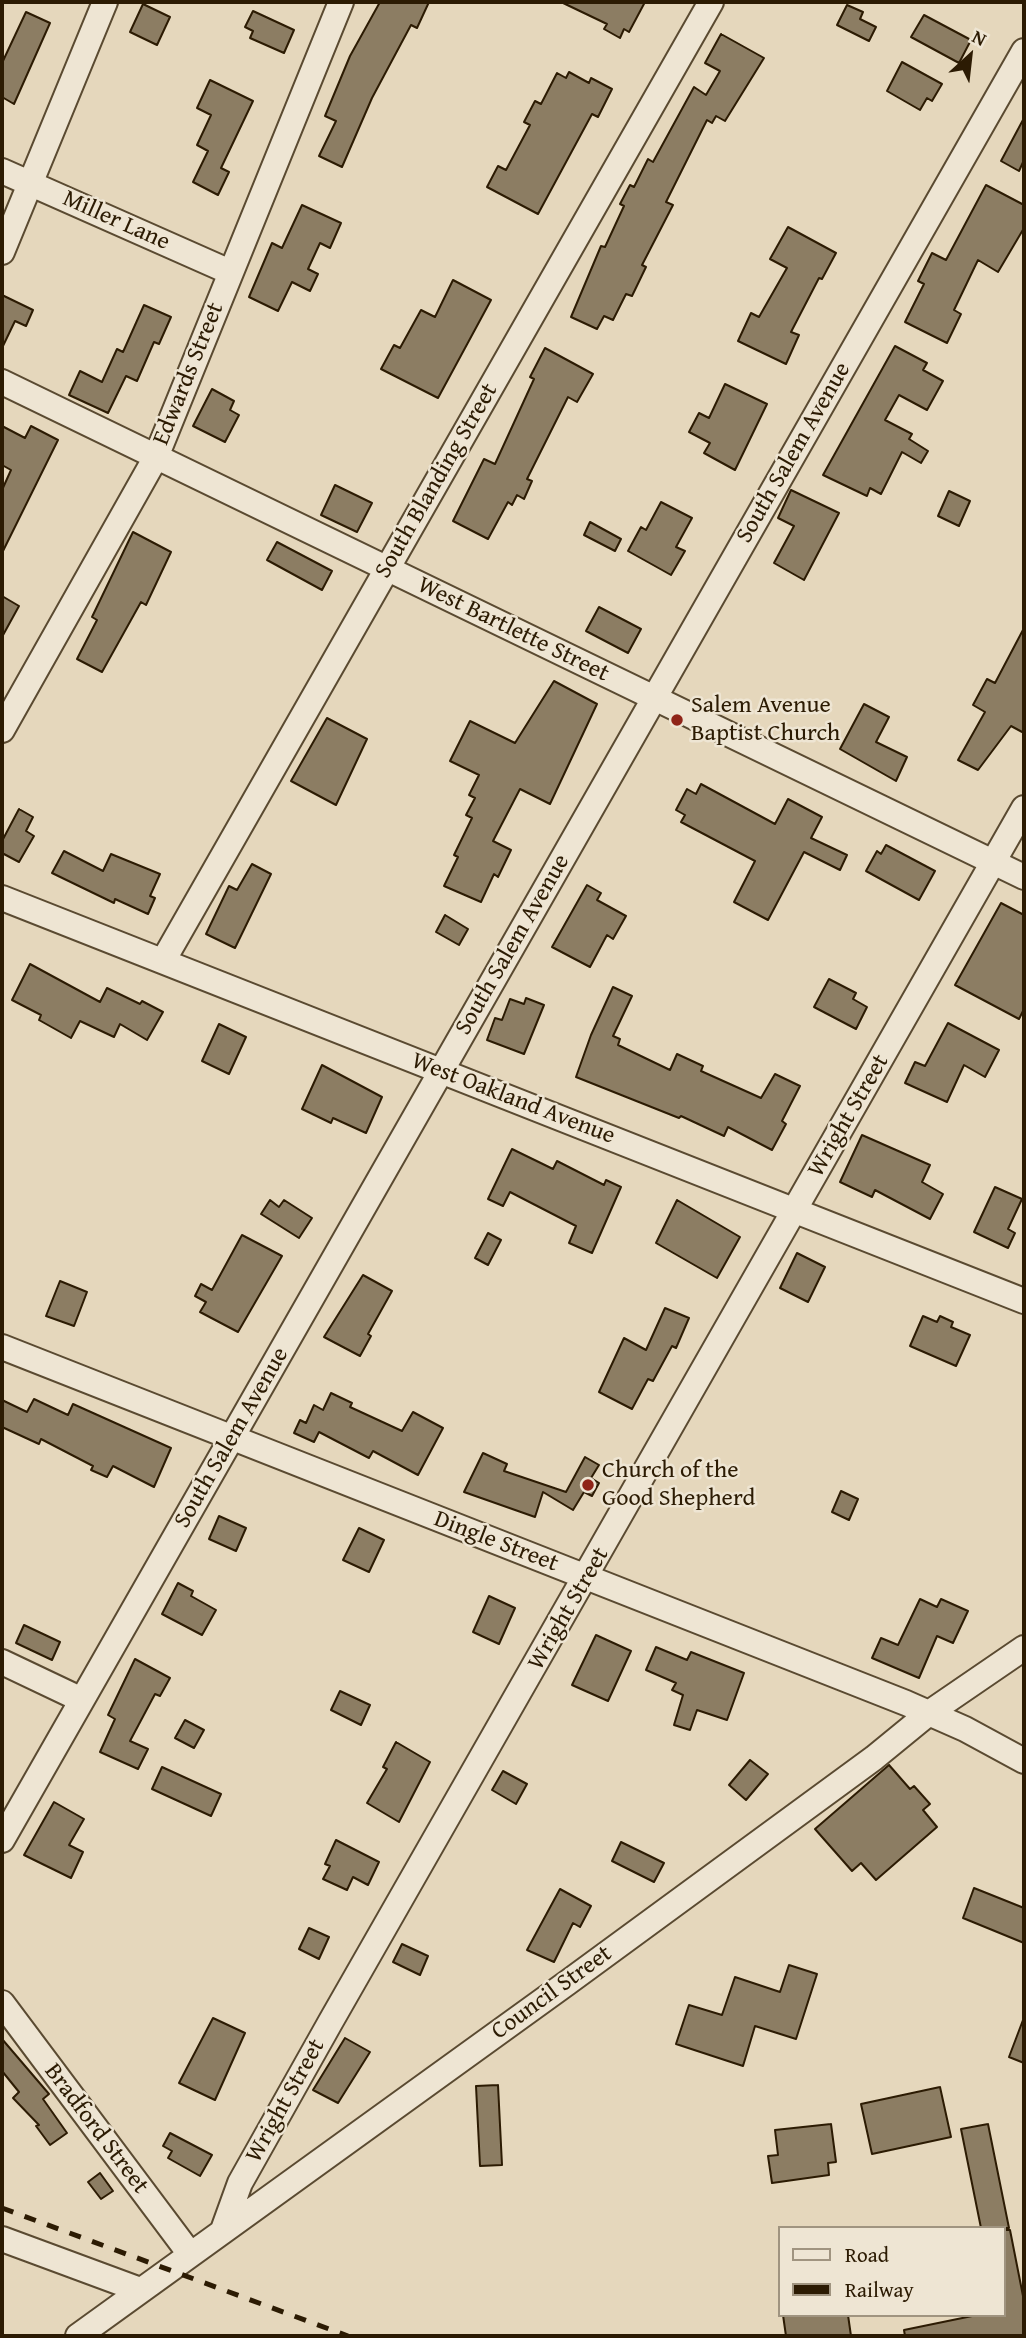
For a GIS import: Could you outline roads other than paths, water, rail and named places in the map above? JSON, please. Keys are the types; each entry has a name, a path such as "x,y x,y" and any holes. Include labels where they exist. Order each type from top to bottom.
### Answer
{"street":[{"path":"2,251 105,2"},
{"name":"Edwards Street","path":"2,730 156,457 341,2"},
{"name":"South Blanding Street","path":"163,961 711,2"},
{"name":"South Salem Avenue","path":"2,1840 1024,51"},
{"name":"Miller Lane","path":"2,171 230,272"},
{"name":"West Bartlette Street","path":"2,382 1024,877"},
{"name":"Wright Street","path":"223,2230 240,2183 1024,808"},
{"name":"West Oakland Avenue","path":"2,898 1024,1301"},
{"name":"Dingle Street","path":"2,1347 929,1713 1024,1761"},
{"name":"Council Street","path":"78,2336 567,1983 874,1758 929,1713 1024,1648"},
{"path":"2,1662 82,1700"},
{"name":"Bradford Street","path":"2,2003 190,2254"},
{"path":"2,2239 140,2290"}],"railway":[{"path":"2,2208 348,2336"}],"place":[{"name":"Salem Avenue Baptist Church","path":"677,720"},
{"name":"Church of the Good Shepherd","path":"588,1485"}]}
